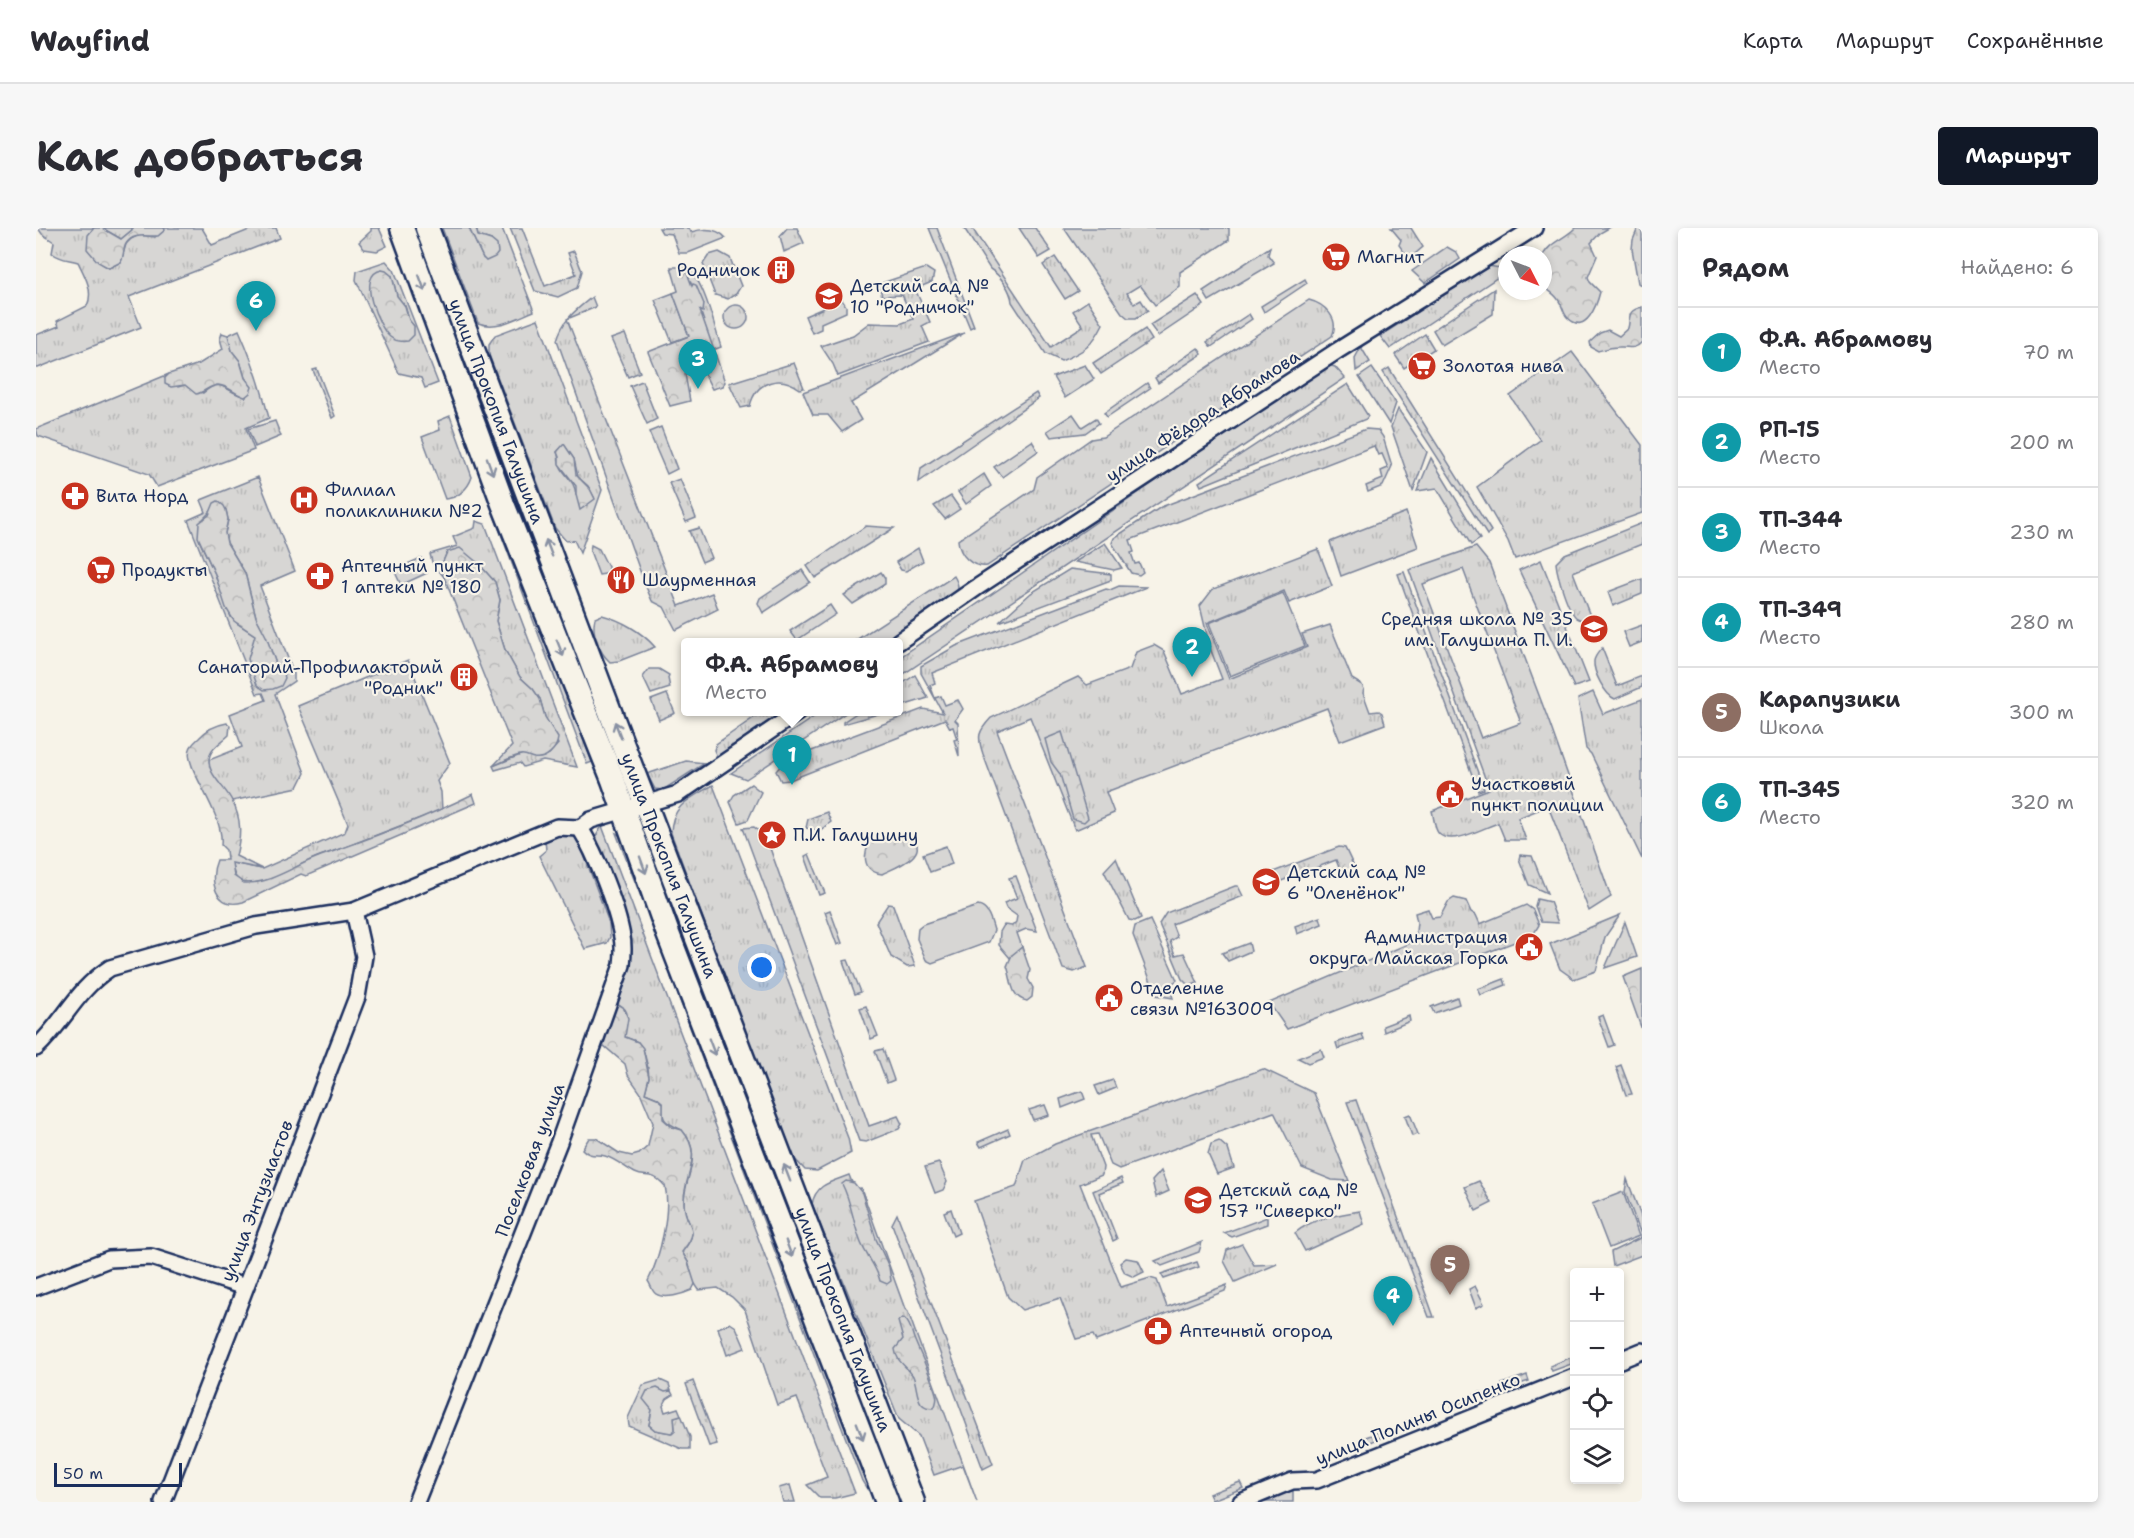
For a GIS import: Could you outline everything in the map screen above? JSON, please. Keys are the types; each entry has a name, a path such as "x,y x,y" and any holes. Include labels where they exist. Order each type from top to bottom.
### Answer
{"main road":[{"name":"улица Прокопия Галушина","path":"402,228 503,504 623,810 887,1502"},
{"name":"улица Прокопия Галушина","path":"428,228 913,1502"}],"street":[{"name":"улица Фёдора Абрамова","path":"903,639 976,588 1337,351 1534,228"},
{"path":"36,1048 52,1033 76,998 93,979 110,968 256,926 354,911 556,827 580,828 591,820 678,794 791,716"},
{"name":"Поселковая улица","path":"416,1502 559,1142 622,965 622,938 617,917 589,843 580,828"},
{"name":"улица Энтузиастов","path":"163,1502 357,997 364,956 354,911"},
{"path":"36,1287 109,1259 150,1257 244,1287"},
{"path":"1624,1357 1642,1350"},
{"name":"улица Полины Осипенко","path":"1240,1502 1292,1481 1317,1480 1570,1379"}],"green space":[{"path":"38,228 94,228 88,238 91,250 103,265 109,268 121,262 126,244 131,239 139,235 155,237 164,228 202,228 212,245 254,228 276,228 280,238 129,297 141,327 36,368 36,335 59,326 57,321 87,306 90,295 88,284 78,262 52,253 54,242 42,234"},
{"path":"94,228 102,228 121,239 132,228 164,228 165,230 158,236 137,236 129,240 121,262 109,268 98,262 87,249 88,235"},
{"path":"102,228 132,228 132,230 121,239"},
{"path":"371,228 379,228 387,246 377,251 364,249 359,242 371,231"},
{"path":"442,228 469,228 483,258 491,240 478,236 476,228 502,228 534,311 499,324 478,323"},
{"path":"469,228 476,228 478,236 491,240 497,245 498,253 495,257 486,261 483,258"},
{"path":"510,228 522,228 545,286 576,274 568,253 574,251 582,271 577,288 558,297 535,291"},
{"path":"659,228 689,228 691,232 710,230 719,232 726,238 688,253 679,253 672,234 662,233"},
{"path":"787,228 797,228 804,243 784,252 780,236"},
{"path":"929,228 937,228 974,326 970,328"},
{"path":"964,228 972,228 1051,347 1083,326 1073,311 1088,301 1103,324 1091,343 1082,351 1061,361 1046,354 1012,302 1004,283 990,269"},
{"path":"1019,228 1035,228 1051,251 1039,258"},
{"path":"1064,228 1229,228 1229,240 1180,272 1180,287 1155,305 1140,285 1127,293 1134,304 1141,300 1148,311 1136,318 1128,318 1122,313"},
{"path":"1391,228 1411,228 1423,247 1409,259 1399,245 1401,240"},
{"path":"1575,228 1609,228 1600,233 1591,243 1597,256 1588,277 1600,292 1590,316 1580,323 1574,323 1566,316 1558,299 1552,293 1551,246"},
{"path":"1638,228 1642,228 1642,286 1638,283 1632,249"},
{"path":"1270,247 1268,255 1274,263 1209,301 1203,291"},
{"path":"1447,247 1456,252 1460,259 1425,283 1412,271"},
{"path":"719,252 730,258 741,286 736,294 728,299 715,295 703,264 709,255"},
{"path":"1055,257 1078,291 1065,299 1043,265"},
{"path":"386,261 394,270 438,383 425,388 421,378 399,373 356,280 357,271","holes":["392,276 397,296 405,306 409,320 414,327 375,308 372,298"]},
{"path":"1488,266 1498,268 1498,277 1390,349 1380,336"},
{"path":"671,267 685,267 692,286 696,285 704,304 703,312 700,310 725,382 722,386 712,389 702,369 685,374 690,401 670,406 648,352 689,336 673,293 678,291"},
{"path":"685,267 692,272 703,291 721,347 713,350"},
{"path":"926,268 934,273 932,282 915,289 930,322 922,326 929,342 838,376 821,346 853,335 869,323 900,324 913,319 902,295 882,296 879,284"},
{"path":"382,270 392,276 397,296 405,306 409,320 414,326 414,335 408,341 399,341 390,337 376,313 372,302 370,281 374,274"},
{"path":"1305,279 1307,283 1264,312 1261,306"},
{"path":"1494,289 1493,314 1442,345 1433,330"},
{"path":"673,293 689,336 672,342 655,300"},
{"path":"1197,295 1204,305 1158,336 1150,325"},
{"path":"592,297 596,307 568,318 575,311"},
{"path":"842,300 846,306 846,312 821,323 821,329 812,333 805,316"},
{"path":"1309,300 1330,313 1334,324 1332,336 987,566 971,563 961,551 958,540 1034,489 1037,477 1091,439 1103,437"},
{"path":"736,305 741,306 747,312 747,322 741,328 736,329 731,328 725,322 724,317 725,312 731,306"},
{"path":"1642,307 1642,342 1639,345 1598,351 1591,347 1590,342 1600,333 1608,330 1619,336 1628,328 1633,310"},
{"path":"1249,314 1252,319 1211,347 1207,342"},
{"path":"538,319 602,490 580,553 574,540 566,541 555,528 489,355 489,344 495,335","holes":["564,445 574,459 578,477 588,486 594,497 576,495 573,485 561,466 557,452"]},
{"path":"567,320 679,606 712,593 718,609 676,630 664,607 652,601 644,582 557,340"},
{"path":"1145,329 1152,340 1101,374 1093,363"},
{"path":"239,330 256,373 269,418 246,428 254,450 157,487 149,474 38,436 36,429 169,374 165,378 178,387 185,385 203,393 210,388 220,386 246,397 249,382 245,378 240,361 232,351 228,335"},
{"path":"222,333 228,335 232,351 240,361 245,378 252,387 250,393 245,397 218,385 196,394 185,385 171,387 165,384 165,378 169,374 199,364 223,349 220,339"},
{"path":"964,333 851,403 861,420 842,432 828,415 813,415 803,392"},
{"path":"625,334 640,372 628,377 611,339"},
{"path":"1425,334 1434,349 1404,368 1395,355"},
{"path":"1361,347 1370,362 1356,371 1355,358"},
{"path":"1198,348 1202,354 1158,383 1155,378"},
{"path":"1572,352 1642,445 1642,513 1515,559 1508,541 1477,487 1540,440 1510,396"},
{"path":"794,363 804,388 800,389 785,382 770,382 753,397 750,406 741,408 729,383"},
{"path":"1325,364 1335,367 1345,378 903,674 903,655"},
{"path":"1085,365 1094,379 1065,398 1053,377"},
{"path":"1372,368 1396,403 1389,424 1359,377"},
{"path":"1389,368 1491,531 1487,535 1383,372"},
{"path":"317,369 335,416 332,418 313,370"},
{"path":"642,381 657,419 647,424 630,386"},
{"path":"1147,383 1150,388 1107,417 1104,413"},
{"path":"1348,384 1368,416 1366,419 1201,486 1199,482"},
{"path":"1036,393 1039,398 919,482 921,468"},
{"path":"1398,409 1427,452 1413,491 1391,427"},
{"path":"1073,414 1082,427 1096,418 1099,423 1085,433 1051,437 1047,431"},
{"path":"450,416 472,477 462,492 445,499 422,437 440,430 438,421"},
{"path":"275,421 281,436 255,447 248,429"},
{"path":"661,427 677,469 667,474 649,432"},
{"path":"1366,429 1378,430 1383,437 1392,466 1383,486 1368,492 1366,486 1383,479 1381,471 1388,468 1382,454 1378,455 1374,446 1130,540 1135,564 1139,563 1143,572 1139,575 1131,573 1112,543 1114,538 1161,507"},
{"path":"1032,441 1038,451 1002,477 994,467"},
{"path":"564,444 574,459 576,475 590,489 595,499 580,510 576,486 559,464 557,452"},
{"path":"1431,458 1480,539 1471,545 1437,488 1417,491"},
{"path":"984,474 991,486 966,504 958,492"},
{"path":"258,477 295,571 260,586 294,674 294,681 275,694 305,773 298,787 232,801 221,798 203,771 209,760 242,747 230,714 266,700 263,693 257,694 188,520 206,512 201,500","holes":["226,510 228,520 225,533 227,543 245,573 256,617 281,671 253,672 249,658 255,635 231,617 200,542 202,520 211,511"]},
{"path":"680,479 696,518 686,522 669,483"},
{"path":"951,496 960,509 945,519 934,506"},
{"path":"218,501 224,506 228,519 225,533 227,543 245,573 256,617 276,664 284,674 285,678 281,686 273,689 264,690 257,685 248,659 255,635 234,621 226,608 215,574 198,537 199,523 209,515 214,503"},
{"path":"1406,512 1418,547 1341,576 1330,542"},
{"path":"495,518 503,524 592,762 587,764"},
{"path":"476,521 485,524 577,767 543,761 523,767 520,763 495,770 493,766 523,754 536,758 549,754 558,744 545,717 540,699 520,677 505,650 496,621 500,600 495,582 479,564 447,552 442,564 444,577 432,562 430,554 457,546 453,537 475,528"},
{"path":"1642,523 1642,544 1573,572 1592,621 1577,618 1567,601 1556,563 1565,554"},
{"path":"866,526 894,528 815,578 807,566"},
{"path":"699,528 711,558 702,562 689,531"},
{"path":"1105,543 1122,568 1114,570 1075,562"},
{"path":"591,545 599,549 610,571 605,574 599,575 590,551"},
{"path":"1476,547 1489,563 1548,719 1611,897 1589,911 1548,806 1518,818 1526,840 1505,840 1498,823 1459,837 1445,837 1437,832 1432,811 1489,789 1409,570","holes":["1463,569 1521,723 1481,738 1423,584"]},
{"path":"460,548 495,582 500,600 496,621 505,650 520,677 540,699 545,717 558,738 553,750 543,757 520,755 493,766 512,746 444,577 442,564 447,552"},
{"path":"918,548 923,561 906,571 901,570 896,562"},
{"path":"1318,549 1332,586 1289,603 1284,591 1207,623 1229,679 1307,647 1302,634 1330,625 1352,679 1364,689 1363,693 1370,712 1382,713 1385,724 1340,741 1327,708 1106,792 1114,813 1075,830 1030,717 997,731 1087,967 1074,972 1063,969 983,754 979,738 983,727 991,718 1078,677 1087,685 1130,669 1136,652 1154,645 1164,651 1182,694 1222,679 1210,648 1200,606 1213,589"},
{"path":"421,558 427,573 401,585 394,570"},
{"path":"1541,560 1589,682 1574,687 1519,570"},
{"path":"1070,569 1111,574 1111,580 999,622 1031,593"},
{"path":"802,570 810,582 763,613 758,603 760,598"},
{"path":"881,572 885,578 885,584 853,604 844,595"},
{"path":"1404,572 1484,789 1478,791 1398,574"},
{"path":"954,576 958,586 955,596 890,638 859,638"},
{"path":"1642,579 1642,594 1613,606 1608,592"},
{"path":"1119,586 1147,587 932,673 935,683 930,685 935,698 941,696 945,705 958,700 963,709 955,720 958,723 959,756 953,727 950,728 945,719 790,780 781,781 776,771 782,764 793,758 923,709 943,713 921,673 921,666 956,646"},
{"path":"1283,593 1305,646 1230,676 1209,623"},
{"path":"830,605 836,614 800,638 795,638 790,631"},
{"path":"602,615 631,627 655,647 619,661 610,662 599,648 595,636 595,618"},
{"path":"1642,625 1642,642 1629,647 1623,632"},
{"path":"1602,648 1617,686 1642,676 1642,687 1615,699 1611,697 1600,683 1594,666 1595,657"},
{"path":"408,660 450,763 437,781 441,792 442,810 320,856 266,881 243,883 237,879 232,863 262,869 345,832 348,824 298,706"},
{"path":"649,669 659,669 669,675 670,688 651,694 643,677"},
{"path":"915,675 928,698 903,706 903,683"},
{"path":"1593,692 1603,714 1642,699 1642,859 1591,754 1586,749 1578,699"},
{"path":"667,694 675,713 659,720 651,700"},
{"path":"756,716 777,716 717,757 714,750 716,744"},
{"path":"815,716 841,716 746,779 731,773"},
{"path":"852,716 871,716 843,724"},
{"path":"227,723 230,725 229,735 213,749 209,762 213,774 229,796 238,814 240,835 236,856 262,869 232,863 234,876 244,883 273,878 318,857 416,820 473,794 476,803 306,876 301,874 243,902 226,902 216,892 213,877 217,860 227,860 226,850 221,845 221,833 217,819 189,757 191,748 202,735 212,728"},
{"path":"1062,732 1088,818 1084,822 1073,819 1060,774 1051,762 1045,739"},
{"path":"686,761 705,763 663,790 655,789 647,774"},
{"path":"751,784 761,792 748,820 739,823 730,802 734,795"},
{"path":"713,785 848,1138 851,1153 817,1171 805,1170 792,1156 671,833 674,816 678,809"},
{"path":"827,812 831,822 819,831 806,828 808,819"},
{"path":"602,826 855,1493 835,1498 820,1498 807,1485 827,1477 797,1398 777,1405 745,1310 732,1297 718,1288 699,1290 693,1281 688,1262 682,1252 692,1233 684,1204 692,1149 682,1130 664,1119 663,1103 645,1093 649,1077 644,1052 638,1042 625,1037 627,1013 621,1005 614,1002 623,976 619,906 596,836"},
{"path":"754,827 766,837 869,1126 898,1116 902,1124 899,1129 866,1142 859,1141 743,828"},
{"path":"550,833 572,834 579,841 609,923 610,937 607,943 585,949 539,856 546,850 545,840"},
{"path":"616,833 621,836 644,886 643,902"},
{"path":"878,834 912,837 917,844 917,850 909,860 902,864 882,874 874,872 866,863 865,857 869,844"},
{"path":"946,846 952,864 930,872 923,854"},
{"path":"1339,847 1345,848 1354,867 1349,873 1342,875 1336,860 1263,888 1265,875"},
{"path":"809,854 825,893 819,895 805,856"},
{"path":"1520,855 1532,856 1547,893 1529,885 1519,859"},
{"path":"1116,858 1141,918 1135,921 1129,920 1104,871"},
{"path":"1016,876 1037,931 1026,929 1017,933 1022,947 1010,958 999,945 1000,932 1004,925 1012,926 1016,922 1017,916 1006,908 1004,903 1017,898 1009,878"},
{"path":"1238,886 1243,896 1172,924 1177,937 1170,941 1175,955 1184,953 1198,983 1189,986 1182,979 1159,924 1166,913"},
{"path":"1454,898 1466,901 1480,924 1526,905 1533,910 1539,925 1533,935 1287,1029 1269,1003 1415,941 1417,922 1415,913 1428,909 1432,918 1440,917 1448,902"},
{"path":"1537,899 1550,902 1558,923 1541,922 1535,906"},
{"path":"888,904 893,905 915,966 907,967 891,957 876,922"},
{"path":"978,906 985,909 992,923 994,930 989,942 932,963 926,960 917,939 918,928 923,924"},
{"path":"830,910 842,943 837,945 825,912"},
{"path":"1620,915 1605,937 1596,971 1574,979 1560,969 1550,944"},
{"path":"1320,917 1322,924 1297,934 1295,926"},
{"path":"1150,920 1177,980 1169,986 1173,998 1156,995 1133,935 1135,926"},
{"path":"1625,922 1637,957 1605,968"},
{"path":"1249,943 1251,951 1228,961 1222,953"},
{"path":"1022,947 1030,970 1028,979 1033,988 1032,997 1027,1001 1017,996 1012,987 1007,966 1012,955"},
{"path":"848,960 861,992 855,994 843,961"},
{"path":"1642,969 1642,1030 1623,977"},
{"path":"671,977 680,985 868,1480 867,1489 862,1481"},
{"path":"1504,979 1506,985 1481,995 1478,989"},
{"path":"1457,997 1459,1004 1434,1013 1431,1007"},
{"path":"614,1002 623,1007 628,1018 625,1037 638,1042 643,1048 649,1077 645,1093 663,1103 663,1119 672,1127 682,1130 692,1149 684,1204 692,1232 682,1252 695,1284 692,1290 674,1296 656,1294 648,1281 657,1260 663,1234 667,1208 665,1186 656,1178 639,1175 609,1157 590,1154 582,1149 589,1138 596,1138 619,1153 632,1156 639,1154 648,1146 653,1123 640,1092 628,1075 625,1064 603,1045 601,1033"},
{"path":"866,1006 878,1036 871,1039 860,1008"},
{"path":"1603,1015 1614,1045 1609,1047 1598,1017"},
{"path":"1409,1016 1410,1021 1384,1032 1383,1026"},
{"path":"1362,1034 1364,1040 1338,1049 1336,1043"},
{"path":"883,1049 894,1080 887,1083 875,1051"},
{"path":"1321,1049 1324,1057 1308,1063 1298,1058"},
{"path":"1621,1065 1632,1094 1626,1095 1616,1067"},
{"path":"1263,1069 1314,1093 1349,1181 1332,1180 1302,1168 1274,1112 1119,1169 1111,1165 1098,1134 1091,1135 1103,1167 1102,1175 1080,1184 1121,1287 1150,1278 1157,1280 1167,1307 1227,1285 1225,1291 1096,1341 1093,1335 1076,1339 1060,1298 1022,1310 1008,1297 974,1201 1016,1187 1025,1160 1055,1144"},
{"path":"1113,1080 1116,1088 1099,1095 1095,1086"},
{"path":"1082,1091 1085,1099 1062,1108 1060,1099"},
{"path":"1356,1100 1434,1317 1429,1317 1347,1102"},
{"path":"1045,1105 1049,1115 1033,1120 1029,1110"},
{"path":"1410,1114 1418,1134 1412,1136 1405,1116"},
{"path":"1008,1129 1010,1134 981,1147 978,1142"},
{"path":"1219,1141 1228,1149 1234,1168 1217,1174 1208,1154 1211,1144"},
{"path":"939,1163 947,1182 943,1190 935,1193 925,1167"},
{"path":"1161,1171 1169,1191 1156,1197 1152,1181"},
{"path":"849,1175 855,1190 861,1188 977,1502 963,1465 934,1475 919,1436 899,1419 812,1204 821,1188"},
{"path":"1121,1178 1123,1183 1099,1193 1117,1239 1113,1241 1093,1191"},
{"path":"1627,1179 1642,1219 1642,1237 1625,1192"},
{"path":"846,1181 854,1183 862,1193 876,1239 889,1267 891,1281 887,1284 880,1281 861,1243 842,1184"},
{"path":"1479,1181 1492,1203 1476,1211 1465,1187"},
{"path":"1623,1192 1639,1236 1609,1248 1592,1204"},
{"path":"951,1209 959,1233 953,1236 944,1212"},
{"path":"1360,1211 1364,1224 1305,1251 1295,1233 1317,1221"},
{"path":"897,1214 993,1464 983,1469 892,1224"},
{"path":"1267,1217 1267,1224 1232,1237 1224,1233"},
{"path":"1642,1237 1642,1255 1613,1266 1611,1252"},
{"path":"1202,1242 1199,1252 1162,1266 1155,1261"},
{"path":"1242,1244 1254,1265 1277,1264 1235,1282 1224,1261 1227,1250"},
{"path":"1126,1258 1138,1260 1144,1272 1134,1277 1125,1273 1120,1263"},
{"path":"1197,1262 1199,1267 1164,1279 1161,1274"},
{"path":"1475,1286 1484,1304 1476,1308 1469,1289"},
{"path":"902,1318 910,1327 932,1381 937,1398 934,1408 926,1407 921,1403 913,1376 896,1353 895,1349 903,1339 898,1321"},
{"path":"730,1323 736,1327 745,1348 727,1355 718,1328"},
{"path":"1570,1358 1570,1364 1552,1371 1550,1366"},
{"path":"1527,1375 1529,1381 1504,1389 1502,1384"},
{"path":"660,1380 669,1384 671,1391 665,1392 652,1410 649,1425 655,1430 672,1433 675,1430 674,1417 681,1415 690,1437 690,1449 682,1449 629,1426 628,1418 643,1385"},
{"path":"693,1381 717,1444 709,1446 686,1384"},
{"path":"657,1388 665,1392 671,1391 673,1395 663,1406 665,1412 678,1408 681,1415 674,1417 675,1430 671,1433 655,1430 649,1425 652,1410 643,1399 647,1391"},
{"path":"1481,1392 1483,1398 1454,1409 1451,1404"},
{"path":"1432,1411 1434,1417 1407,1427 1405,1422"},
{"path":"1385,1430 1387,1435 1366,1444 1363,1438"},
{"path":"1240,1482 1243,1488 1212,1500 1209,1494"},
{"path":"790,1485 795,1502 783,1502 779,1488"},
{"path":"1293,1490 1293,1502 1259,1502"}],"place":[{"name":"Магнит","path":"1336,257"},
{"name":"Родничок","path":"781,270"},
{"name":"Детский сад № 10 \"Родничок\"","path":"829,296"},
{"name":"ТП-345","path":"256,331"},
{"name":"Золотая нива","path":"1422,366"},
{"name":"ТП-344","path":"698,389"},
{"name":"Вита Норд","path":"75,496"},
{"name":"Филиал поликлиники №2","path":"304,500"},
{"name":"Продукты","path":"101,570"},
{"name":"Аптечный пункт 1 аптеки № 180","path":"320,576"},
{"name":"Шаурменная","path":"621,580"},
{"name":"Средняя школа № 35 им. Галушина П. И.","path":"1594,629"},
{"name":"Санаторий-Профилакторий \"Родник\"","path":"464,677"},
{"name":"РП-15","path":"1192,677"},
{"name":"Ф.А. Абрамову","path":"792,785"},
{"name":"Участковый пункт полиции","path":"1450,794"},
{"name":"П.И. Галушину","path":"772,835"},
{"name":"Детский сад № 6 \"Оленёнок\"","path":"1266,882"},
{"name":"Администрация округа Майская Горка","path":"1529,947"},
{"name":"Отделение связи №163009","path":"1109,998"},
{"name":"Детский сад № 157 \"Сиверко\"","path":"1198,1200"},
{"name":"Карапузики","path":"1450,1295"},
{"name":"ТП-349","path":"1393,1326"},
{"name":"Аптечный огород","path":"1158,1331"}]}
